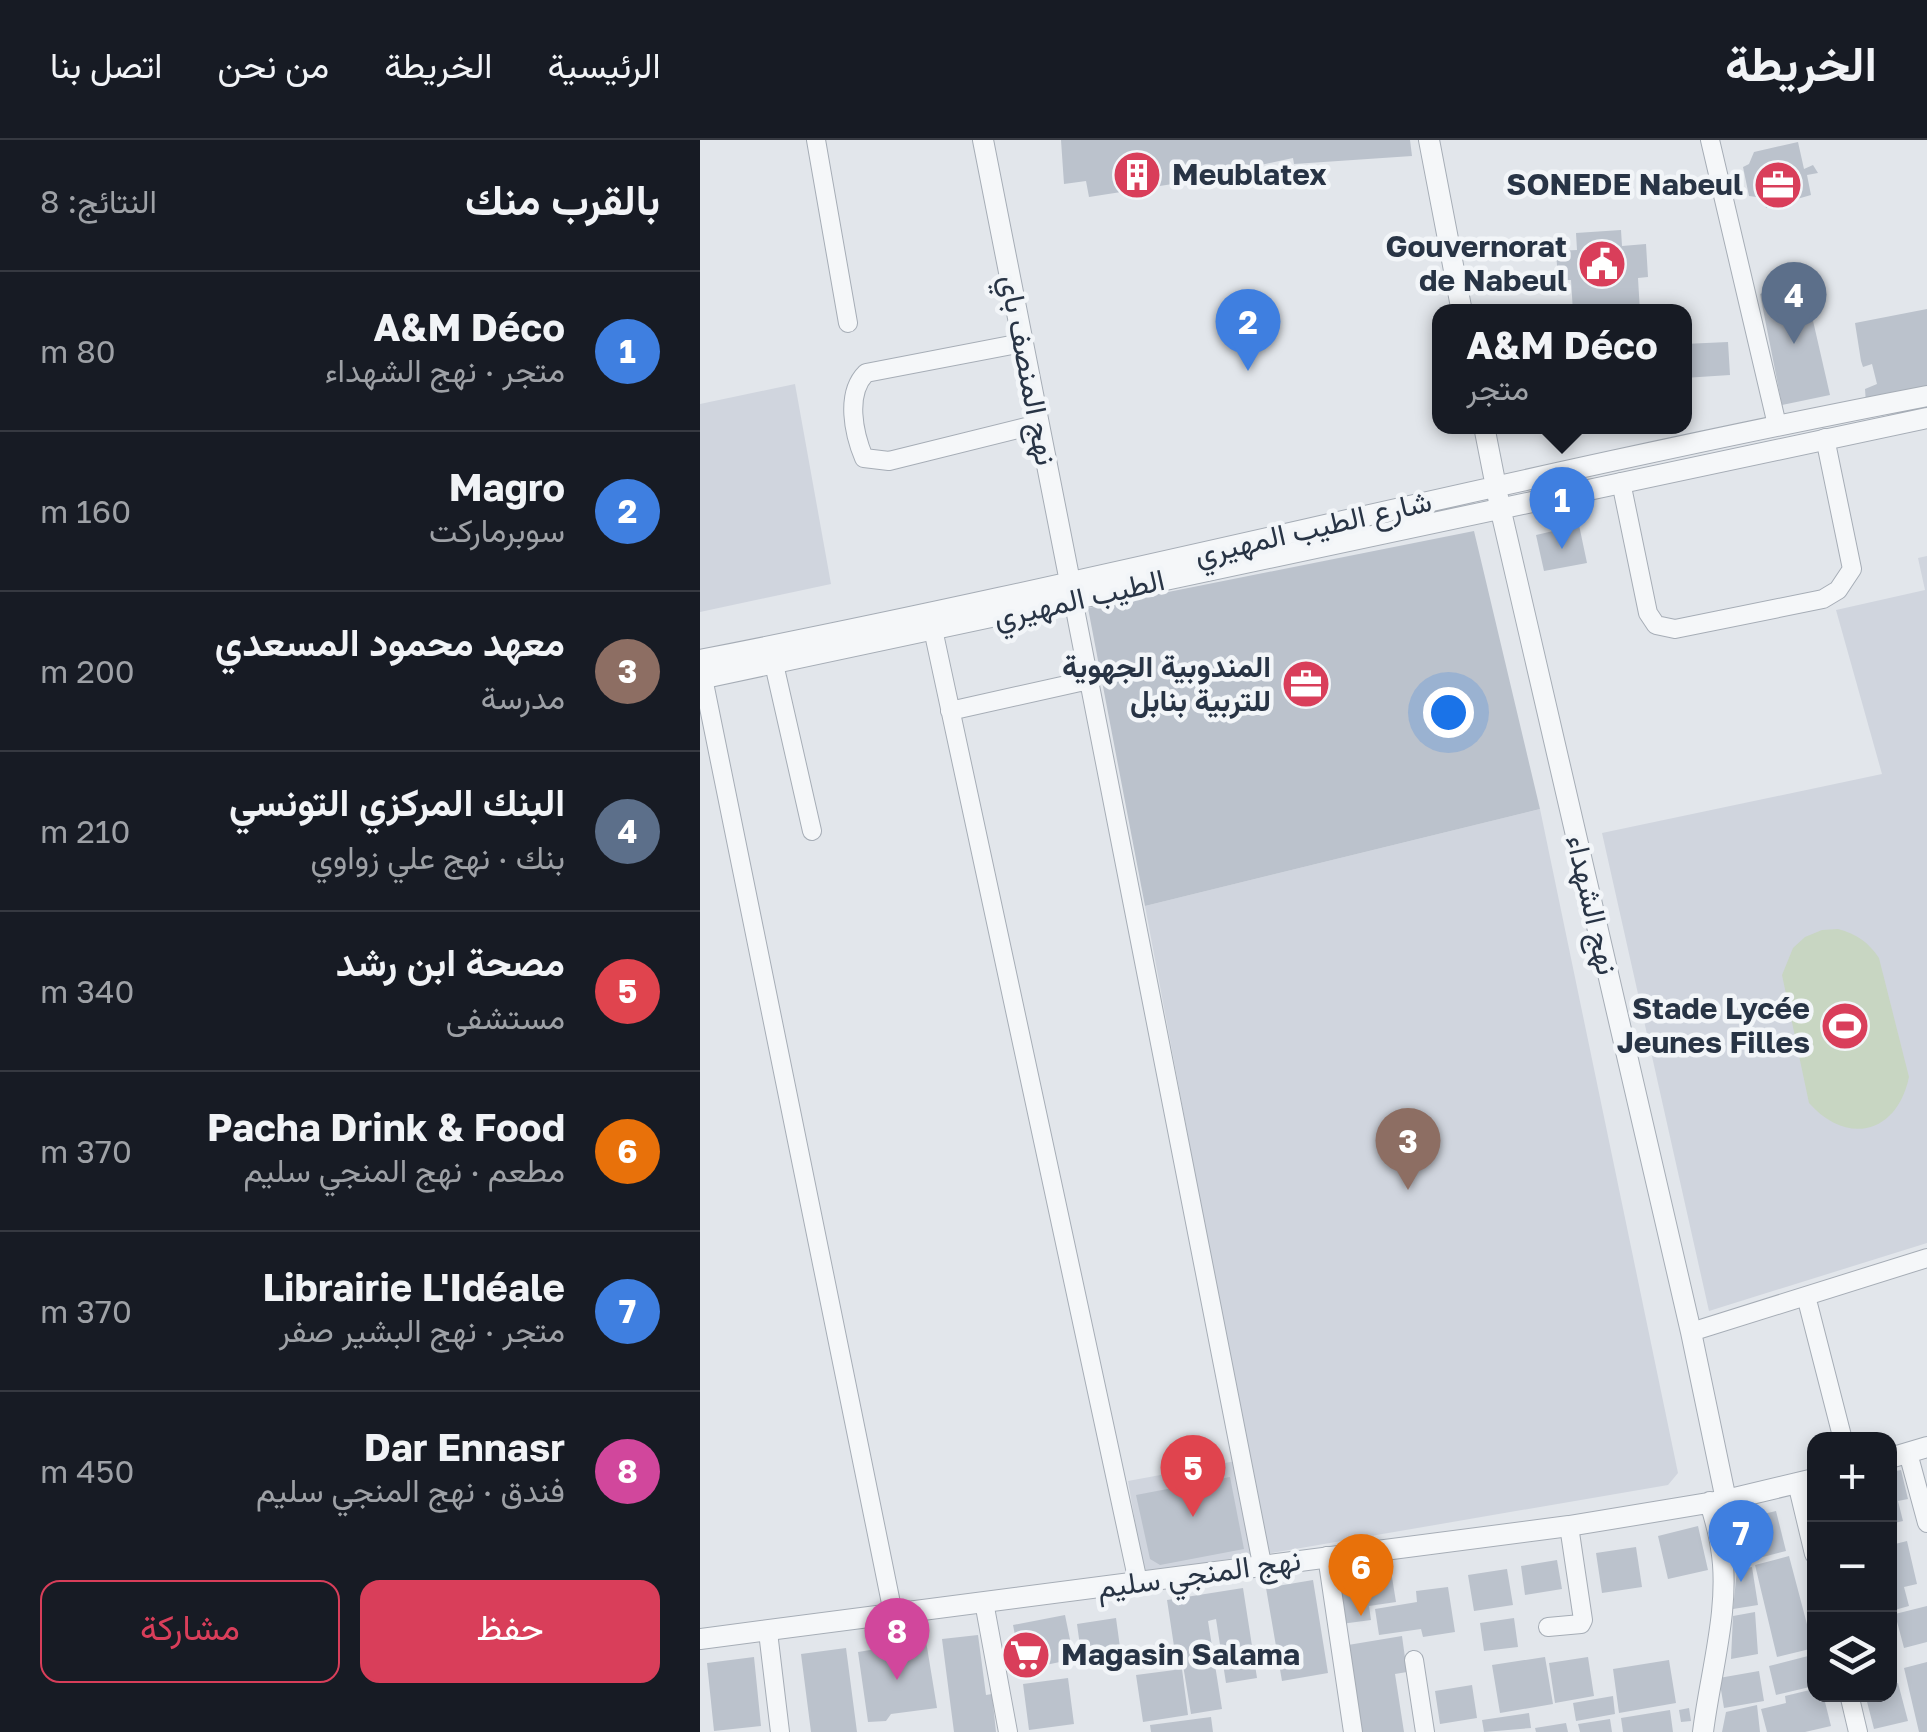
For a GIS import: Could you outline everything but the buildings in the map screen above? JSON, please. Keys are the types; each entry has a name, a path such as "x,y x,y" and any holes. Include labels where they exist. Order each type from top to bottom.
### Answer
{"street":[{"path":"816,140 848,323"},
{"name":"نهج المنصف باي","path":"983,140 1072,591"},
{"path":"1429,140 1460,304"},
{"path":"1710,140 1778,425"},
{"path":"1022,343 866,374 855,389 856,428 864,458 889,461 1038,424"},
{"name":"شارع الطيب المهيري","path":"701,670 1498,497 1778,425 1927,396"},
{"path":"1498,497 1621,482 1927,418"},
{"name":"نهج الشهداء","path":"1486,434 1690,1332 1718,1501 1722,1550 1720,1631 1703,1732"},
{"path":"1621,482 1648,613 1656,625 1675,629 1823,599 1838,590 1852,569 1825,438"},
{"path":"1072,591 1262,1564"},
{"path":"894,1613 701,670 774,664 931,623 1138,1582"},
{"path":"774,664 812,831"},
{"path":"950,711 1089,680"},
{"path":"1690,1332 1927,1258"},
{"path":"1806,1296 1841,1432"},
{"path":"1908,1453 1927,1523"},
{"path":"1806,1481 1810,1522"},
{"name":"نهج المنجي سليم","path":"700,1639 1568,1526 1718,1501 1806,1481"},
{"path":"1548,1626 1581,1624 1583,1620 1568,1526"},
{"path":"1327,1556 1353,1732"},
{"path":"984,1602 1008,1732"},
{"path":"768,1632 780,1732"},
{"path":"1414,1660 1425,1732"},
{"path":"1851,1702 1858,1732"}],"shaded area":[{"path":"795,384 831,584 700,612 700,404"},
{"path":"1927,556 1927,1243 1709,1311 1602,833 1882,774 1836,610 1925,590 1918,558"},
{"path":"1540,809 1678,1473 1668,1485 1266,1554 1145,906"},
{"path":"1241,1460 1257,1554 1144,1574 1128,1481"}],"green space":[{"name":"Stade Lycée Jeunes Filles","path":"1838,929 1862,939 1879,958 1909,1077 1894,1111 1869,1128 1839,1125 1809,1103 1782,975 1793,948 1805,937"}],"place":[{"name":"Meublatex","path":"1137,175"},
{"name":"SONEDE Nabeul","path":"1778,185"},
{"name":"Gouvernorat de Nabeul","path":"1602,264"},
{"name":"البنك المركزي التونسي","path":"1794,344"},
{"name":"Magro","path":"1248,371"},
{"name":"A&M Déco","path":"1562,549"},
{"name":"المندوبية الجهوية للتربية بنابل","path":"1306,684"},
{"name":"Stade Lycée Jeunes Filles","path":"1845,1026"},
{"name":"معهد محمود المسعدي","path":"1408,1190"},
{"name":"مصحة ابن رشد","path":"1193,1517"},
{"name":"Librairie L'Idéale","path":"1741,1582"},
{"name":"Pacha Drink & Food","path":"1361,1616"},
{"name":"Magasin Salama","path":"1026,1655"},
{"name":"Dar Ennasr","path":"897,1680"}]}
